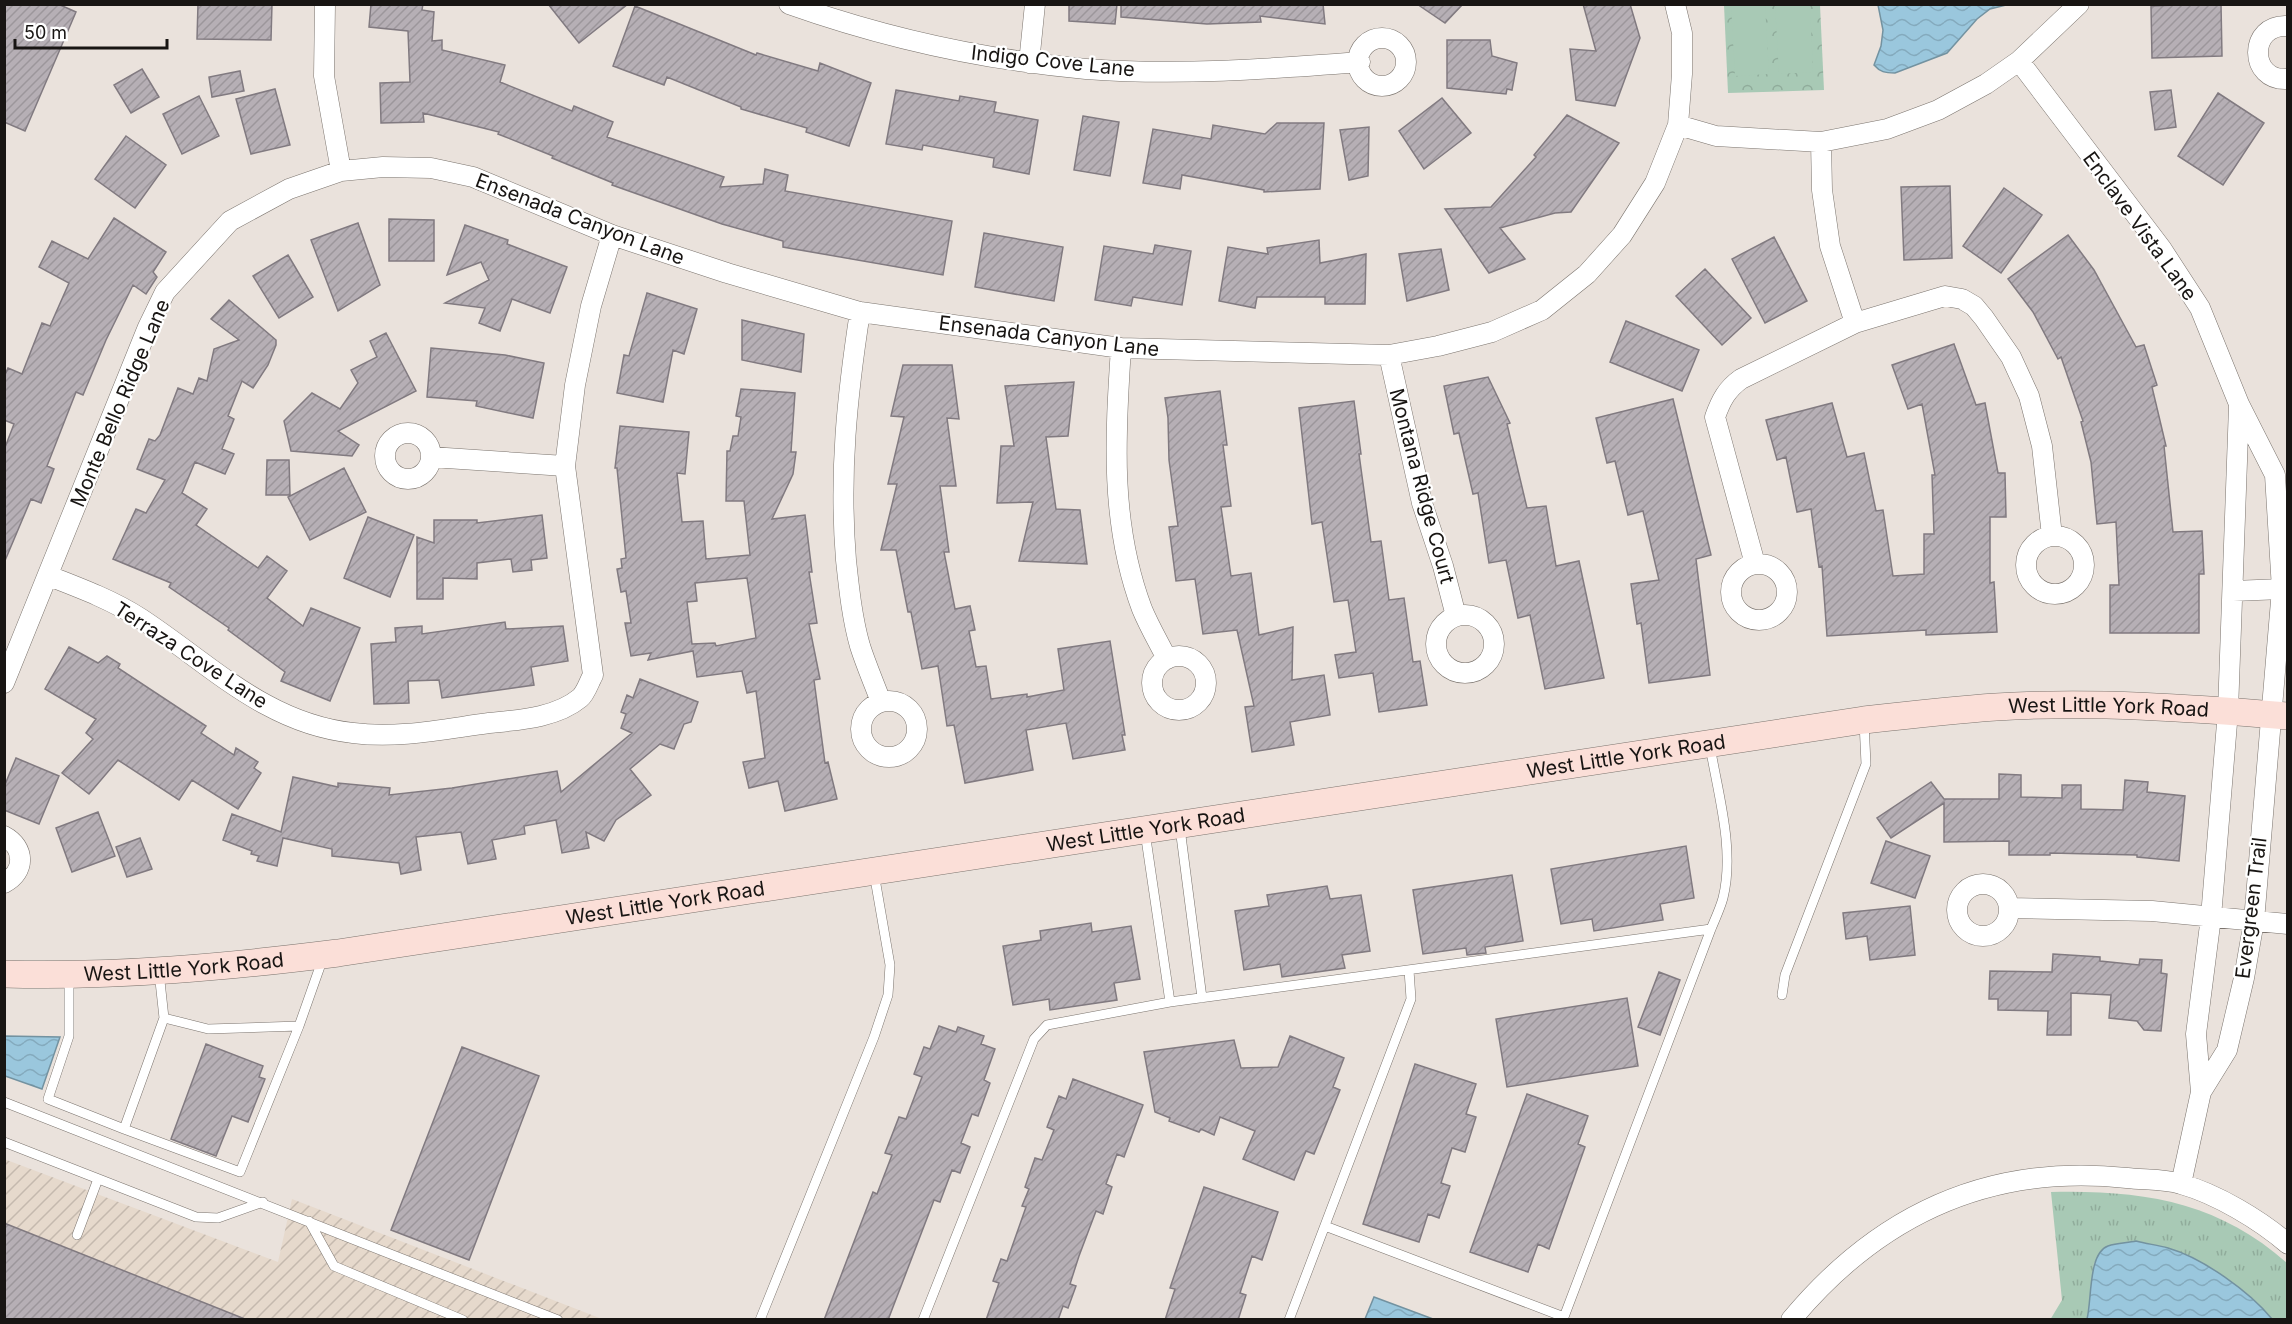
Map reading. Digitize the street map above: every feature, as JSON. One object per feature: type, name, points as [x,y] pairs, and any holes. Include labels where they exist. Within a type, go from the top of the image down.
[{"type":"main road","name":"West Little York Road","points":[[4,974],[69,975],[159,972],[324,955],[1864,720],[2009,707],[2091,705],[2279,715]]},
{"type":"street","points":[[325,4],[324,75],[340,171]]},
{"type":"street","name":"Indigo Cove Lane","points":[[789,4],[850,26],[940,48],[1029,63],[1088,69],[1257,70],[1360,62]]},
{"type":"street","points":[[1029,63],[1035,4]]},
{"type":"street","name":"Ensenada Canyon Lane","points":[[340,171],[383,167],[431,168],[473,177],[612,236],[860,312],[1121,348],[1389,355],[1438,346],[1492,332],[1542,310],[1587,274],[1622,235],[1655,183],[1678,125],[1682,33],[1675,4]]},
{"type":"street","points":[[1678,125],[1716,136],[1821,142],[1887,129],[1938,110],[1986,84],[2019,61],[2079,4]]},
{"type":"street","points":[[2288,26],[2273,28],[2266,33],[2258,48],[2260,65],[2266,72],[2274,77],[2288,79]]},
{"type":"street","name":"Enclave Vista Lane","points":[[2019,61],[2161,248],[2200,308],[2239,404],[2276,475],[2282,589],[2279,715]]},
{"type":"street","points":[[1821,142],[1822,190],[1830,246],[1855,323]]},
{"type":"street","name":"Monte Bello Ridge Lane","points":[[4,683],[148,327],[165,292],[230,221],[289,189],[340,171]]},
{"type":"street","points":[[431,457],[565,466],[575,385],[591,306],[612,236]]},
{"type":"street","points":[[1755,564],[1715,417],[1729,388],[1741,379],[1855,323],[1946,296],[1962,298],[1974,306],[1984,318],[2011,357],[2029,396],[2043,446],[2052,536]]},
{"type":"street","points":[[860,312],[849,385],[844,440],[844,536],[849,594],[860,646],[881,702]]},
{"type":"street","points":[[1121,348],[1115,435],[1118,506],[1128,562],[1142,610],[1167,659]]},
{"type":"street","name":"Montana Ridge Court","points":[[1389,355],[1422,503],[1443,566],[1456,616]]},
{"type":"street","name":"Enclave Vista Lane","points":[[2228,711],[2239,404]]},
{"type":"street","name":"Terraza Cove Lane","points":[[49,576],[108,600],[140,618],[225,681],[264,706],[317,725],[352,733],[401,735],[553,713],[581,697],[593,675],[565,466]]},
{"type":"street","points":[[2233,591],[2282,589]]},
{"type":"street","name":"Evergreen Trail","points":[[2181,1184],[2201,1092],[2196,1034],[2211,917],[2228,711]]},
{"type":"street","name":"Evergreen Trail","points":[[2201,1092],[2227,1050],[2244,978],[2254,921],[2279,715]]},
{"type":"street","points":[[4,836],[18,847],[21,863],[14,877],[4,883]]},
{"type":"street","points":[[2010,908],[2152,911],[2288,924]]},
{"type":"street","points":[[1791,1320],[1842,1264],[1886,1232],[1923,1211],[1964,1194],[2012,1180],[2061,1175],[2107,1176],[2181,1184],[2232,1206],[2288,1244]]},
{"type":"lane","points":[[1782,995],[1785,975],[1796,942],[1866,764],[1864,720]]},
{"type":"lane","points":[[1325,1226],[1564,1317],[1722,899],[1726,879],[1726,850],[1709,743]]},
{"type":"lane","points":[[1180,824],[1202,998]]},
{"type":"lane","points":[[1144,829],[1170,1002]]},
{"type":"lane","points":[[760,1320],[874,1037],[888,995],[891,965],[873,871]]},
{"type":"lane","points":[[923,1320],[1034,1039],[1047,1025],[1170,1002],[1711,929]]},
{"type":"lane","points":[[69,975],[69,1036],[48,1099],[240,1172],[299,1026],[324,955]]},
{"type":"lane","points":[[1289,1320],[1412,999],[1410,970]]},
{"type":"lane","points":[[124,1129],[164,1018],[159,972]]},
{"type":"lane","points":[[164,1018],[208,1029],[299,1026]]},
{"type":"lane","points":[[4,1102],[558,1320]]},
{"type":"lane","points":[[4,1142],[196,1217],[218,1218],[263,1202]]},
{"type":"lane","points":[[78,1234],[98,1179]]},
{"type":"lane","points":[[309,1221],[334,1266],[463,1320]]},
{"type":"shaded area","points":[[4,1159],[278,1262],[292,1199],[602,1319],[5,1319]]},
{"type":"green space","points":[[1724,5],[1820,5],[1824,90],[1728,93]]},
{"type":"green space","points":[[1731,5],[1765,5],[1769,74],[1735,76]]},
{"type":"green space","points":[[1775,5],[1810,5],[1813,72],[1779,74]]},
{"type":"green space","points":[[2051,1192],[2147,1197],[2206,1213],[2233,1225],[2287,1263],[2287,1319],[2272,1319],[2245,1292],[2197,1262],[2170,1249],[2136,1241],[2094,1263],[2091,1303],[2087,1319],[2050,1320],[2062,1300]]},
{"type":"water","points":[[1878,5],[2006,5],[1990,9],[1977,19],[1947,53],[1895,73],[1888,73],[1874,65],[1881,46],[1883,30]]},
{"type":"water","points":[[4,1036],[60,1037],[42,1089],[5,1076]]},
{"type":"water","points":[[2136,1241],[2182,1253],[2210,1268],[2239,1287],[2272,1319],[2087,1319],[2094,1267],[2102,1250],[2111,1245]]},
{"type":"water","points":[[1374,1297],[1433,1319],[1365,1319]]},
{"type":"building","points":[[4,4],[58,4],[76,12],[25,131],[4,122]]},
{"type":"building","points":[[198,4],[272,4],[271,40],[197,39]]},
{"type":"building","points":[[371,4],[423,4],[422,10],[434,12],[432,41],[442,40],[442,50],[505,65],[500,82],[572,111],[574,106],[613,122],[607,137],[724,177],[720,187],[763,184],[765,169],[788,175],[785,191],[952,221],[943,275],[783,247],[783,241],[722,224],[612,185],[613,183],[552,158],[553,156],[498,134],[499,132],[423,113],[424,122],[381,123],[380,83],[410,82],[408,31],[369,27]]},
{"type":"building","points":[[548,4],[628,4],[579,43]]},
{"type":"building","points":[[1069,4],[1117,4],[1115,24],[1069,21]]},
{"type":"building","points":[[1121,4],[1323,4],[1325,24],[1260,16],[1261,22],[1207,24],[1121,17]]},
{"type":"building","points":[[1417,4],[1463,4],[1445,23]]},
{"type":"building","points":[[1583,4],[1630,4],[1640,38],[1615,106],[1576,100],[1570,49],[1596,51]]},
{"type":"building","points":[[2221,4],[2222,56],[2152,58],[2151,6]]},
{"type":"building","points":[[635,6],[756,55],[757,53],[818,71],[820,63],[871,83],[849,146],[806,132],[807,128],[741,109],[741,107],[667,77],[664,85],[613,66]]},
{"type":"building","points":[[1447,40],[1490,40],[1492,56],[1517,63],[1512,90],[1507,89],[1506,94],[1447,88]]},
{"type":"building","points":[[142,69],[159,97],[131,113],[114,85]]},
{"type":"building","points":[[240,71],[244,91],[212,97],[209,77]]},
{"type":"building","points":[[275,89],[290,145],[251,154],[236,99]]},
{"type":"building","points":[[896,90],[959,101],[960,96],[996,102],[994,112],[1038,120],[1029,174],[993,167],[994,158],[923,145],[922,150],[886,144]]},
{"type":"building","points":[[2171,90],[2176,127],[2155,130],[2150,92]]},
{"type":"building","points":[[2218,93],[2264,123],[2223,185],[2178,156]]},
{"type":"building","points":[[199,96],[219,136],[182,154],[163,114]]},
{"type":"building","points":[[1442,98],[1471,133],[1424,169],[1399,131]]},
{"type":"building","points":[[1567,115],[1619,143],[1571,212],[1555,213],[1500,228],[1525,259],[1489,273],[1445,209],[1491,207],[1536,157],[1534,155]]},
{"type":"building","points":[[1083,116],[1119,122],[1110,176],[1074,170]]},
{"type":"building","points":[[1277,123],[1324,123],[1320,189],[1264,192],[1264,190],[1182,175],[1180,189],[1143,183],[1153,129],[1211,139],[1213,125],[1265,134]]},
{"type":"building","points":[[1369,127],[1368,176],[1349,180],[1340,130]]},
{"type":"building","points":[[126,136],[166,165],[135,208],[95,179]]},
{"type":"building","points":[[1950,186],[1952,258],[1904,260],[1901,187]]},
{"type":"building","points":[[2004,188],[2042,215],[2001,273],[1963,246]]},
{"type":"building","points":[[114,218],[166,252],[153,272],[157,277],[146,294],[133,285],[106,340],[83,395],[76,392],[47,466],[54,469],[41,503],[31,499],[4,563],[4,450],[14,424],[4,420],[4,377],[8,368],[22,374],[42,323],[50,326],[69,283],[39,267],[52,241],[88,259]]},
{"type":"building","points":[[389,219],[434,220],[434,261],[389,261]]},
{"type":"building","points":[[358,223],[380,285],[338,311],[311,240]]},
{"type":"building","points":[[465,225],[508,240],[507,244],[567,267],[550,313],[512,299],[500,331],[479,323],[485,308],[445,303],[489,280],[481,262],[447,275]]},
{"type":"building","points":[[984,233],[1063,247],[1054,301],[975,287]]},
{"type":"building","points":[[2068,235],[2094,270],[2136,347],[2144,345],[2157,385],[2152,387],[2166,446],[2164,446],[2173,532],[2202,531],[2204,574],[2199,574],[2199,633],[2110,633],[2110,585],[2119,585],[2116,522],[2097,524],[2091,462],[2081,422],[2083,421],[2061,357],[2058,359],[2033,312],[2008,279]]},
{"type":"building","points":[[1774,237],[1807,301],[1765,323],[1732,259]]},
{"type":"building","points":[[1319,240],[1320,263],[1366,254],[1365,304],[1325,304],[1325,297],[1257,297],[1255,308],[1219,301],[1228,247],[1268,254],[1267,248]]},
{"type":"building","points":[[1155,245],[1191,251],[1182,305],[1133,297],[1131,306],[1095,300],[1104,246],[1153,254]]},
{"type":"building","points":[[1441,249],[1449,290],[1407,301],[1399,254]]},
{"type":"building","points":[[288,255],[313,297],[279,318],[253,276]]},
{"type":"building","points":[[1705,269],[1751,318],[1722,345],[1676,296]]},
{"type":"building","points":[[647,293],[697,309],[684,354],[673,350],[663,402],[617,393],[624,355],[629,356]]},
{"type":"building","points":[[229,300],[276,340],[276,345],[268,365],[253,388],[242,381],[228,416],[234,419],[222,449],[234,454],[225,474],[195,462],[182,493],[207,509],[196,525],[258,568],[267,556],[287,571],[267,598],[303,626],[311,608],[360,628],[330,701],[281,681],[285,672],[228,630],[229,628],[169,587],[171,583],[113,559],[136,509],[146,513],[165,480],[137,469],[149,439],[155,441],[160,435],[178,388],[193,394],[199,378],[207,381],[214,349],[239,340],[211,319]]},
{"type":"building","points":[[742,320],[804,334],[801,372],[742,360]]},
{"type":"building","points":[[1626,321],[1699,350],[1682,391],[1610,362]]},
{"type":"building","points":[[386,333],[416,391],[338,431],[359,445],[352,456],[291,451],[284,421],[312,393],[340,409],[358,383],[351,370],[377,357],[370,341]]},
{"type":"building","points":[[1954,344],[1976,405],[1985,403],[1998,473],[2005,473],[2006,517],[1990,517],[1990,583],[1994,582],[1997,632],[1926,635],[1926,630],[1827,636],[1822,566],[1819,567],[1811,509],[1797,512],[1786,457],[1777,460],[1766,420],[1832,403],[1847,457],[1864,453],[1876,511],[1883,510],[1893,576],[1924,574],[1924,534],[1934,534],[1932,475],[1935,475],[1922,404],[1908,409],[1892,365]]},
{"type":"building","points":[[431,348],[505,355],[544,363],[533,418],[476,406],[477,401],[427,397]]},
{"type":"building","points":[[903,365],[952,365],[959,419],[947,418],[956,486],[940,486],[949,552],[944,552],[955,609],[970,606],[975,630],[969,631],[976,667],[986,666],[991,699],[1027,694],[1027,697],[1064,690],[1058,649],[1110,641],[1125,735],[1122,735],[1125,750],[1073,759],[1066,723],[1026,730],[1033,770],[965,783],[954,725],[947,726],[938,666],[922,669],[896,550],[881,550],[897,484],[888,484],[904,417],[891,416]]},
{"type":"building","points":[[1488,377],[1510,423],[1507,424],[1527,508],[1546,506],[1556,566],[1579,561],[1604,678],[1545,689],[1530,615],[1518,618],[1506,560],[1489,563],[1478,493],[1473,494],[1459,433],[1454,434],[1444,386]]},
{"type":"building","points":[[1074,382],[1068,436],[1046,437],[1056,509],[1080,510],[1087,564],[1019,561],[1033,502],[997,503],[1001,446],[1014,446],[1005,386]]},
{"type":"building","points":[[741,389],[795,393],[791,452],[796,452],[793,474],[772,519],[805,515],[812,572],[809,572],[817,623],[809,624],[820,679],[814,680],[825,763],[828,762],[837,799],[785,811],[778,781],[749,788],[743,762],[765,758],[756,691],[747,693],[742,671],[697,677],[693,651],[648,660],[651,653],[631,656],[625,623],[631,623],[626,591],[621,592],[617,569],[622,568],[621,559],[626,558],[617,468],[615,468],[620,426],[689,432],[685,474],[677,473],[682,522],[703,521],[706,559],[750,555],[744,501],[726,501],[727,451],[730,451],[733,436],[738,436],[741,417],[736,416]],"holes":[[[747,578],[756,638],[716,646],[715,643],[692,644],[687,602],[697,601],[695,583]]]},
{"type":"building","points":[[1220,391],[1227,445],[1223,445],[1231,506],[1221,507],[1231,576],[1251,573],[1259,635],[1293,627],[1292,680],[1324,675],[1330,715],[1290,722],[1294,745],[1252,752],[1245,707],[1254,706],[1237,630],[1203,634],[1195,579],[1176,581],[1169,527],[1178,526],[1169,460],[1165,398]]},
{"type":"building","points":[[1673,399],[1711,555],[1696,559],[1710,675],[1649,683],[1641,623],[1637,624],[1631,584],[1659,580],[1643,511],[1628,515],[1615,461],[1607,463],[1596,418]]},
{"type":"building","points":[[1354,401],[1371,542],[1381,541],[1389,600],[1404,598],[1413,662],[1420,661],[1427,705],[1379,712],[1373,673],[1339,678],[1335,655],[1356,652],[1348,600],[1334,602],[1322,522],[1312,524],[1299,408]]},
{"type":"building","points":[[267,460],[289,460],[290,495],[266,495]]},
{"type":"building","points":[[344,468],[366,512],[310,540],[288,497]]},
{"type":"building","points":[[542,515],[547,558],[531,560],[532,570],[513,572],[511,559],[477,563],[477,579],[443,578],[443,599],[417,599],[417,537],[434,543],[434,520],[477,520],[477,523]]},
{"type":"building","points":[[368,517],[414,535],[390,597],[344,578]]},
{"type":"building","points":[[505,622],[506,629],[563,626],[568,661],[531,667],[534,685],[442,698],[439,680],[408,681],[409,703],[374,704],[371,644],[396,642],[395,628],[422,626],[422,634]]},
{"type":"building","points":[[69,647],[98,663],[107,656],[120,664],[118,668],[206,726],[201,733],[234,755],[236,748],[258,762],[254,768],[261,773],[238,809],[192,780],[179,800],[118,760],[89,794],[62,773],[93,739],[86,733],[96,719],[45,689]]},
{"type":"building","points":[[640,679],[698,702],[691,722],[684,724],[674,749],[660,744],[630,769],[651,795],[616,820],[604,841],[586,832],[589,848],[562,853],[556,820],[524,826],[525,834],[492,840],[496,859],[468,864],[461,832],[416,837],[421,870],[401,874],[399,863],[332,856],[332,849],[283,838],[277,866],[257,861],[259,856],[251,854],[252,851],[223,840],[232,814],[281,832],[293,777],[338,787],[338,783],[390,788],[389,795],[452,788],[557,771],[561,792],[632,733],[621,728],[626,714],[621,712],[627,695],[633,698]]},
{"type":"building","points":[[16,758],[59,776],[39,824],[4,810],[4,787]]},
{"type":"building","points":[[1999,774],[2021,775],[2021,797],[2062,798],[2062,785],[2081,785],[2081,809],[2123,810],[2125,780],[2148,782],[2147,792],[2185,796],[2179,861],[2137,857],[2137,855],[2050,853],[2050,855],[2009,855],[2009,841],[1944,842],[1944,803],[1891,838],[1877,818],[1931,782],[1944,799],[1999,799]]},
{"type":"building","points":[[98,812],[115,856],[72,872],[56,828]]},
{"type":"building","points":[[140,838],[152,869],[127,877],[116,847]]},
{"type":"building","points":[[1886,841],[1930,856],[1915,898],[1871,883]]},
{"type":"building","points":[[1686,846],[1694,898],[1660,904],[1663,920],[1594,931],[1592,919],[1561,924],[1551,869]]},
{"type":"building","points":[[1512,875],[1523,941],[1485,947],[1486,953],[1467,955],[1466,948],[1423,954],[1413,890]]},
{"type":"building","points":[[1327,886],[1330,899],[1361,895],[1370,951],[1342,955],[1345,968],[1282,977],[1280,964],[1244,970],[1235,911],[1269,906],[1267,895]]},
{"type":"building","points":[[1910,906],[1915,955],[1870,960],[1867,936],[1846,939],[1843,913]]},
{"type":"building","points":[[1091,923],[1092,932],[1131,926],[1140,979],[1114,983],[1117,1000],[1050,1010],[1049,999],[1013,1005],[1003,946],[1041,940],[1040,931]]},
{"type":"building","points":[[2053,954],[2100,957],[2100,961],[2139,965],[2140,959],[2162,960],[2161,973],[2167,974],[2161,1031],[2144,1030],[2137,1021],[2109,1018],[2111,995],[2071,993],[2071,1035],[2047,1035],[2048,1011],[1998,1010],[1998,999],[1989,999],[1990,971],[2052,972]]},
{"type":"building","points":[[1659,972],[1680,980],[1660,1035],[1638,1027]]},
{"type":"building","points":[[1627,998],[1638,1066],[1507,1087],[1496,1019]]},
{"type":"building","points":[[939,1026],[956,1032],[958,1027],[984,1036],[981,1044],[995,1049],[984,1080],[990,1083],[978,1116],[972,1114],[961,1143],[970,1147],[960,1173],[952,1170],[940,1202],[934,1200],[888,1320],[824,1320],[873,1192],[877,1194],[892,1155],[885,1153],[899,1117],[906,1119],[922,1077],[914,1074],[924,1047],[930,1049]]},
{"type":"building","points":[[1290,1036],[1344,1058],[1333,1087],[1340,1090],[1314,1154],[1306,1151],[1294,1180],[1243,1159],[1255,1131],[1220,1117],[1214,1135],[1201,1129],[1199,1132],[1169,1121],[1170,1118],[1155,1112],[1144,1052],[1234,1040],[1241,1068],[1278,1067]]},
{"type":"building","points":[[206,1044],[263,1066],[259,1077],[265,1079],[248,1122],[232,1116],[216,1156],[171,1139]]},
{"type":"building","points":[[462,1047],[539,1076],[469,1260],[391,1230]]},
{"type":"building","points":[[1415,1064],[1476,1084],[1466,1114],[1476,1117],[1465,1152],[1452,1148],[1441,1183],[1450,1186],[1439,1218],[1428,1214],[1419,1242],[1363,1224]]},
{"type":"building","points":[[1073,1079],[1143,1105],[1124,1157],[1117,1154],[1106,1184],[1112,1187],[1103,1214],[1096,1211],[1079,1256],[1070,1284],[1076,1286],[1068,1308],[1063,1306],[1058,1320],[986,1320],[999,1283],[993,1281],[1001,1259],[1007,1261],[1026,1207],[1022,1206],[1029,1189],[1025,1187],[1035,1158],[1042,1160],[1054,1130],[1047,1127],[1059,1096],[1066,1099]]},
{"type":"building","points":[[1527,1094],[1588,1116],[1578,1144],[1585,1147],[1549,1249],[1538,1244],[1528,1272],[1470,1252]]},
{"type":"building","points":[[1204,1187],[1278,1212],[1262,1260],[1252,1256],[1240,1293],[1246,1295],[1238,1320],[1165,1320],[1175,1289],[1170,1288]]},
{"type":"building","points":[[4,1223],[245,1319],[245,1320],[4,1320]]}]
